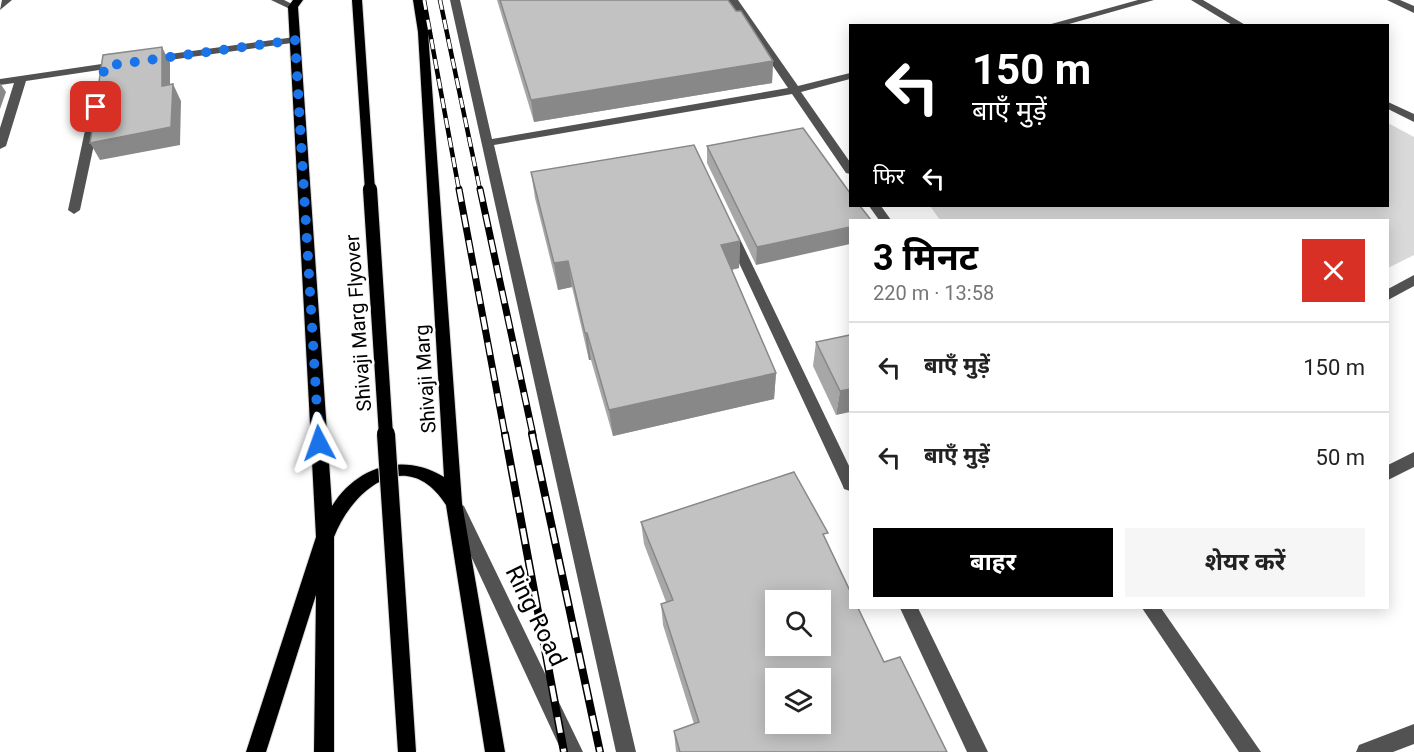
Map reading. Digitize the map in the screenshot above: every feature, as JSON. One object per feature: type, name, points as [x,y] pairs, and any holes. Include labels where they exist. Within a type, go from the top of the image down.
[{"type":"main road","name":"Shivaji Marg Flyover","points":[[357,0],[407,752]]},
{"type":"main road","name":"Shivaji Marg","points":[[418,0],[423,32],[454,503],[495,752]]},
{"type":"main road","points":[[296,3],[295,40],[325,538],[324,752]]},
{"type":"main road","points":[[256,752],[325,538],[352,491],[368,477],[386,470],[404,469],[424,474],[439,483],[454,503]]},
{"type":"street","points":[[0,7],[7,0]]},
{"type":"street","points":[[276,0],[296,3]]},
{"type":"street","points":[[455,0],[626,752]]},
{"type":"street","points":[[733,0],[849,169]]},
{"type":"street","points":[[1057,24],[1149,0]]},
{"type":"street","points":[[1196,0],[1238,24]]},
{"type":"street","points":[[1392,0],[1414,10]]},
{"type":"street","points":[[141,61],[295,40]]},
{"type":"street","points":[[0,82],[104,72],[129,63]]},
{"type":"street","points":[[488,143],[795,90],[849,76]]},
{"type":"street","points":[[0,146],[21,79]]},
{"type":"street","points":[[74,210],[98,99]]},
{"type":"street","points":[[1389,106],[1414,119]]},
{"type":"street","points":[[724,218],[849,482]]},
{"type":"street","points":[[1389,294],[1414,280]]},
{"type":"street","points":[[1389,473],[1414,459]]},
{"type":"street","name":"Ring Road","points":[[454,503],[573,752]]},
{"type":"street","points":[[909,609],[978,752]]},
{"type":"street","points":[[1152,609],[1251,752]]},
{"type":"street","points":[[1366,752],[1414,734]]},
{"type":"shaded area","points":[[1389,124],[1414,137],[1414,255],[1389,268],[1389,219],[939,219],[931,207],[1389,207]]},
{"type":"building","points":[[500,0],[728,0],[736,11],[741,11],[773,61],[531,100]]},
{"type":"building","points":[[162,47],[162,86],[173,84],[171,127],[90,143],[103,55]]},
{"type":"building","points":[[803,128],[849,192],[849,207],[861,207],[870,219],[849,219],[849,227],[757,247],[707,146]]},
{"type":"building","points":[[694,145],[740,241],[721,245],[776,373],[609,410],[587,333],[585,333],[568,261],[554,263],[531,172]]},
{"type":"building","points":[[849,335],[849,389],[840,391],[816,342]]},
{"type":"building","points":[[794,472],[828,533],[823,534],[849,589],[849,609],[858,609],[884,662],[900,657],[947,752],[680,752],[674,731],[699,722],[661,604],[673,600],[641,522]]},
{"type":"railway","points":[[424,0],[459,190]]},
{"type":"railway","points":[[440,0],[480,190]]},
{"type":"railway","points":[[459,189],[505,435]]},
{"type":"railway","points":[[480,189],[533,435]]},
{"type":"railway","points":[[505,434],[564,752]]},
{"type":"railway","points":[[532,434],[600,752]]},
{"type":"route","points":[[96,107],[105,66],[295,40],[319,443]]}]
